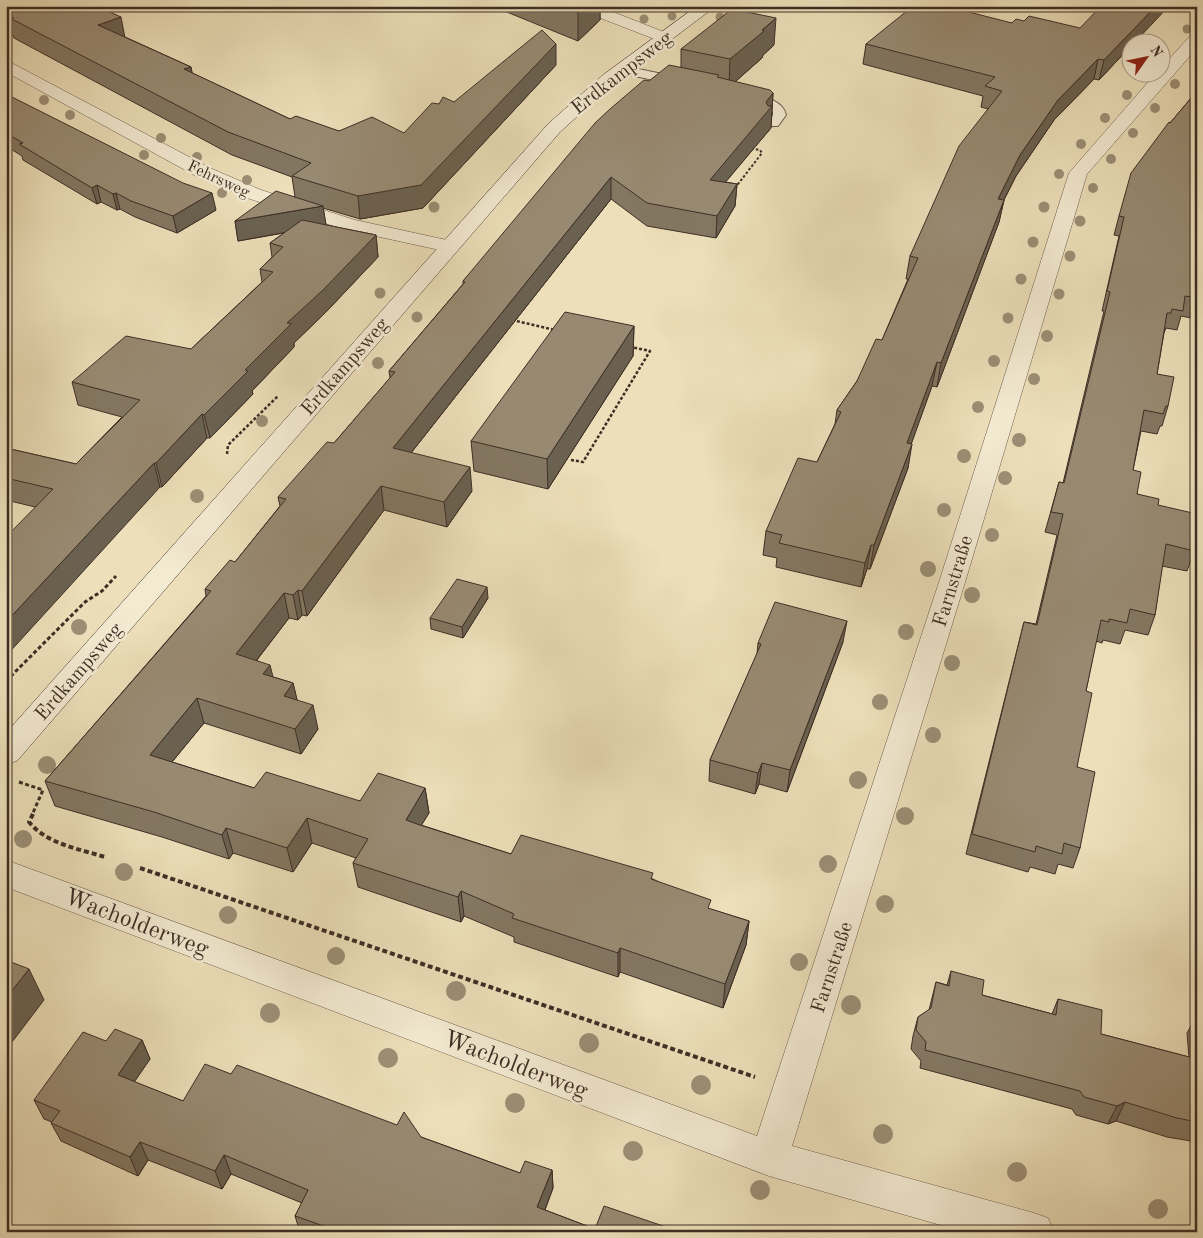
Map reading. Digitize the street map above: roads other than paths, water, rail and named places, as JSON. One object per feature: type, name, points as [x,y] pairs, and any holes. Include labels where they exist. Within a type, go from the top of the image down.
[{"type":"street","points":[[582,6],[664,37]]},
{"type":"street","name":"Erdkampsweg","points":[[6,753],[554,128],[586,96],[620,69],[708,6]]},
{"type":"street","name":"Farnstraße","points":[[769,1158],[950,588],[1078,174],[1197,38]]},
{"type":"street","name":"Fehrsweg","points":[[6,65],[203,172],[254,194],[350,225],[450,246]]},
{"type":"street","name":"Wacholderweg","points":[[6,873],[769,1158],[1034,1232]]},
{"type":"lane","points":[[620,69],[694,84]]},
{"type":"lane","points":[[738,94],[765,101],[779,110],[780,114],[773,123]]}]
